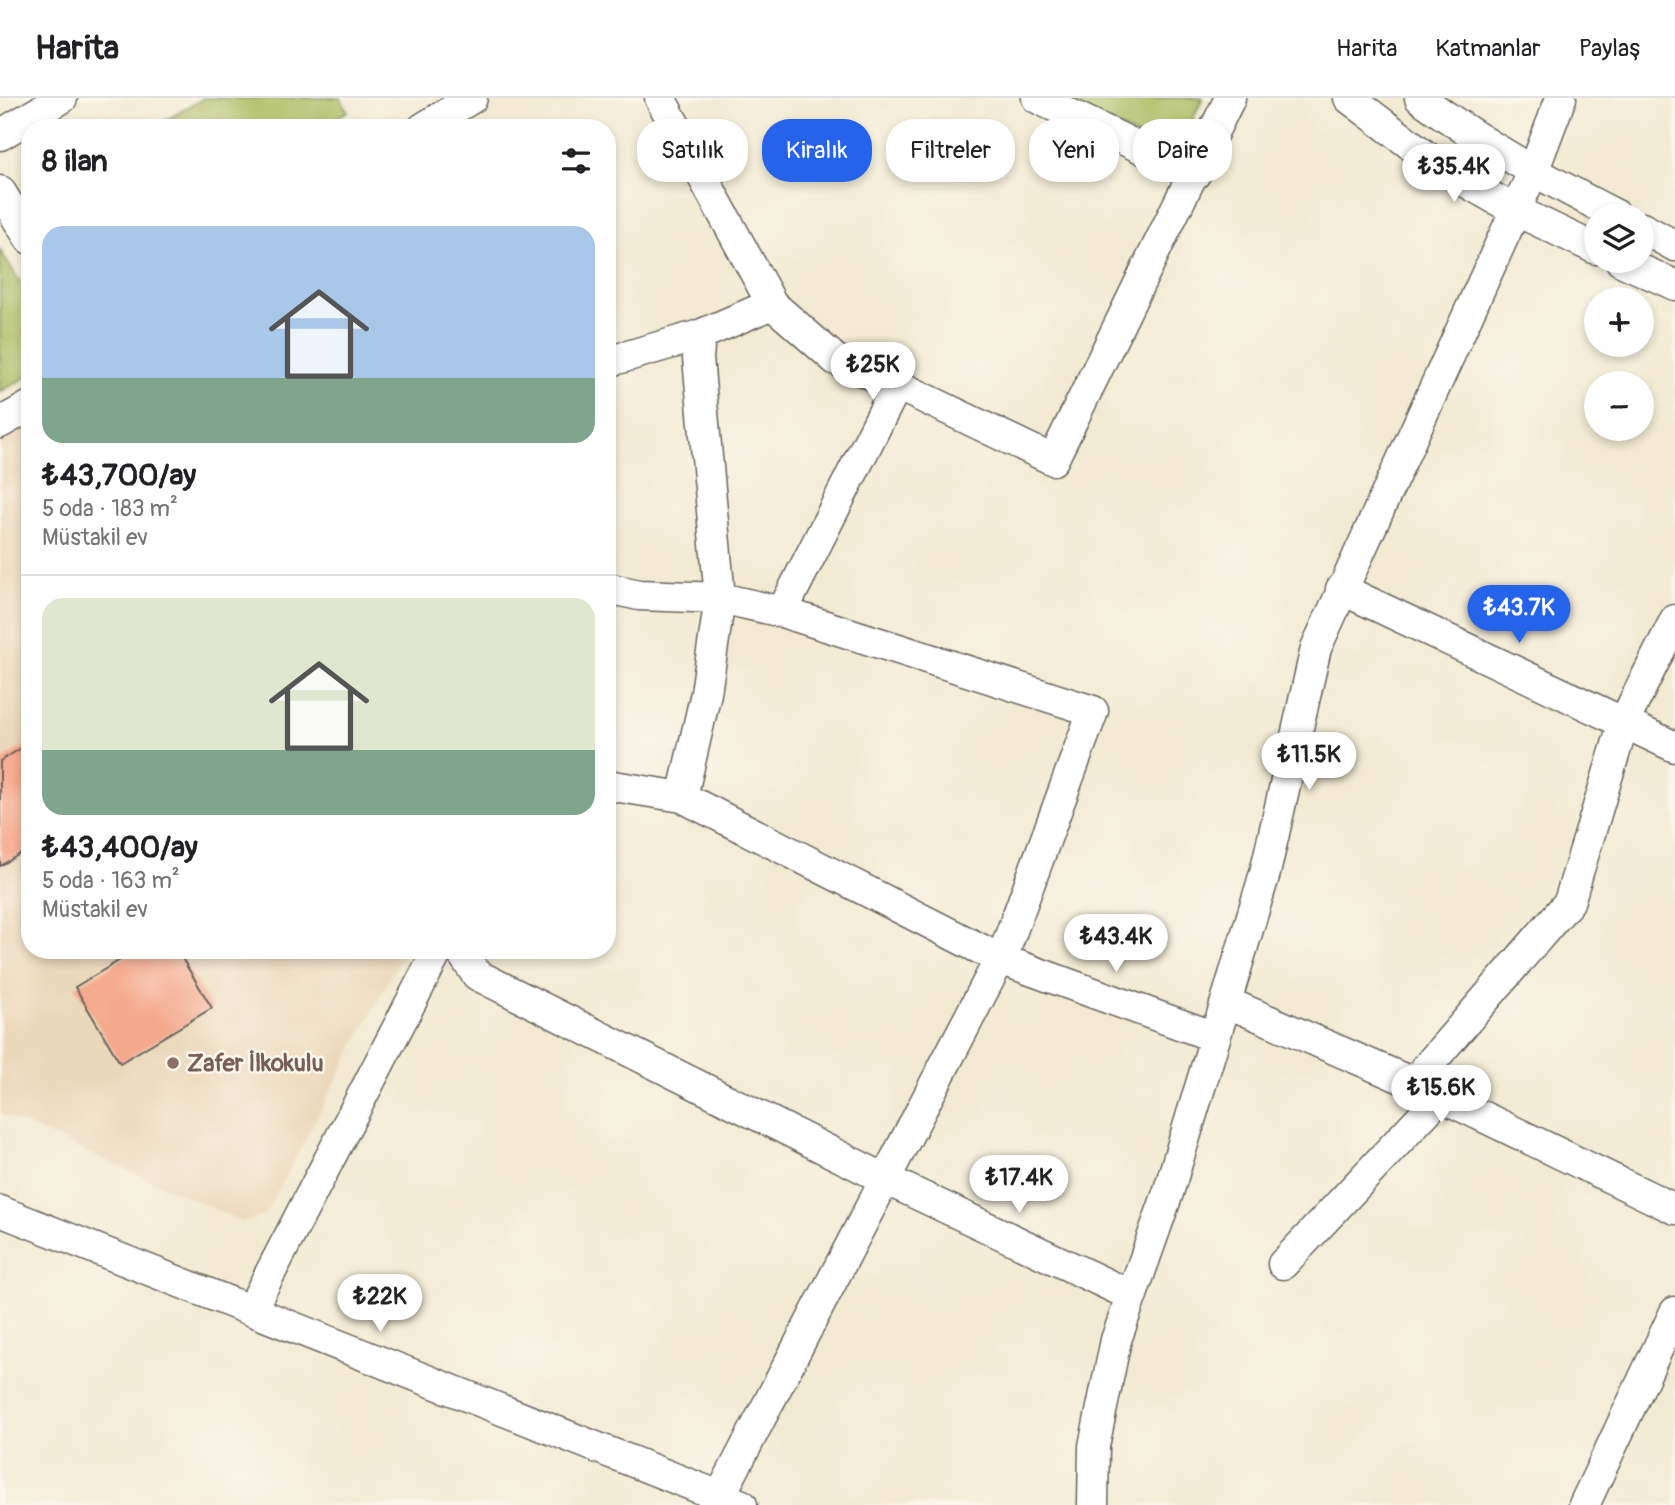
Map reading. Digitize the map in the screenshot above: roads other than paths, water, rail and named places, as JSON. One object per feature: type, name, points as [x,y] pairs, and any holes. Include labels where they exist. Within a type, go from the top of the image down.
[{"type":"street","points":[[27,119],[62,98]]},
{"type":"street","points":[[438,119],[472,98]]},
{"type":"street","points":[[660,98],[772,303],[836,360],[897,385],[1053,460],[1191,182]]},
{"type":"street","points":[[1037,98],[1133,144]]},
{"type":"street","points":[[1220,119],[1230,98]]},
{"type":"street","points":[[1349,98],[1443,169],[1515,210],[1584,243]]},
{"type":"street","points":[[1420,98],[1533,172],[1593,203]]},
{"type":"street","points":[[1093,1505],[1094,1446],[1116,1340],[1168,1193],[1265,873],[1316,648],[1533,172],[1561,98]]},
{"type":"street","points":[[0,135],[21,122]]},
{"type":"street","points":[[0,191],[21,225]]},
{"type":"street","points":[[1654,235],[1675,246]]},
{"type":"street","points":[[1648,273],[1675,285]]},
{"type":"street","points":[[616,359],[701,335],[772,303]]},
{"type":"street","points":[[682,797],[706,693],[720,598],[698,358],[701,335]]},
{"type":"street","points":[[782,612],[897,385]]},
{"type":"street","points":[[0,423],[21,411]]},
{"type":"street","points":[[1341,589],[1675,747]]},
{"type":"street","points":[[0,1211],[731,1501],[885,1180],[1006,947],[1093,711],[782,612],[720,598],[639,595],[616,590]]},
{"type":"street","points":[[1413,1083],[1569,902],[1624,722],[1675,620]]},
{"type":"street","points":[[616,786],[682,797],[1000,959],[1215,1037]]},
{"type":"street","points":[[251,1310],[433,959]]},
{"type":"street","points":[[466,959],[477,975],[885,1180],[1132,1296]]},
{"type":"street","points":[[1226,1002],[1413,1083],[1675,1209]]},
{"type":"street","points":[[1283,1264],[1441,1096]]},
{"type":"street","points":[[1584,1505],[1675,1311]]},
{"type":"place","name":"Zafer İlkokulu","points":[[173,1063]]}]
